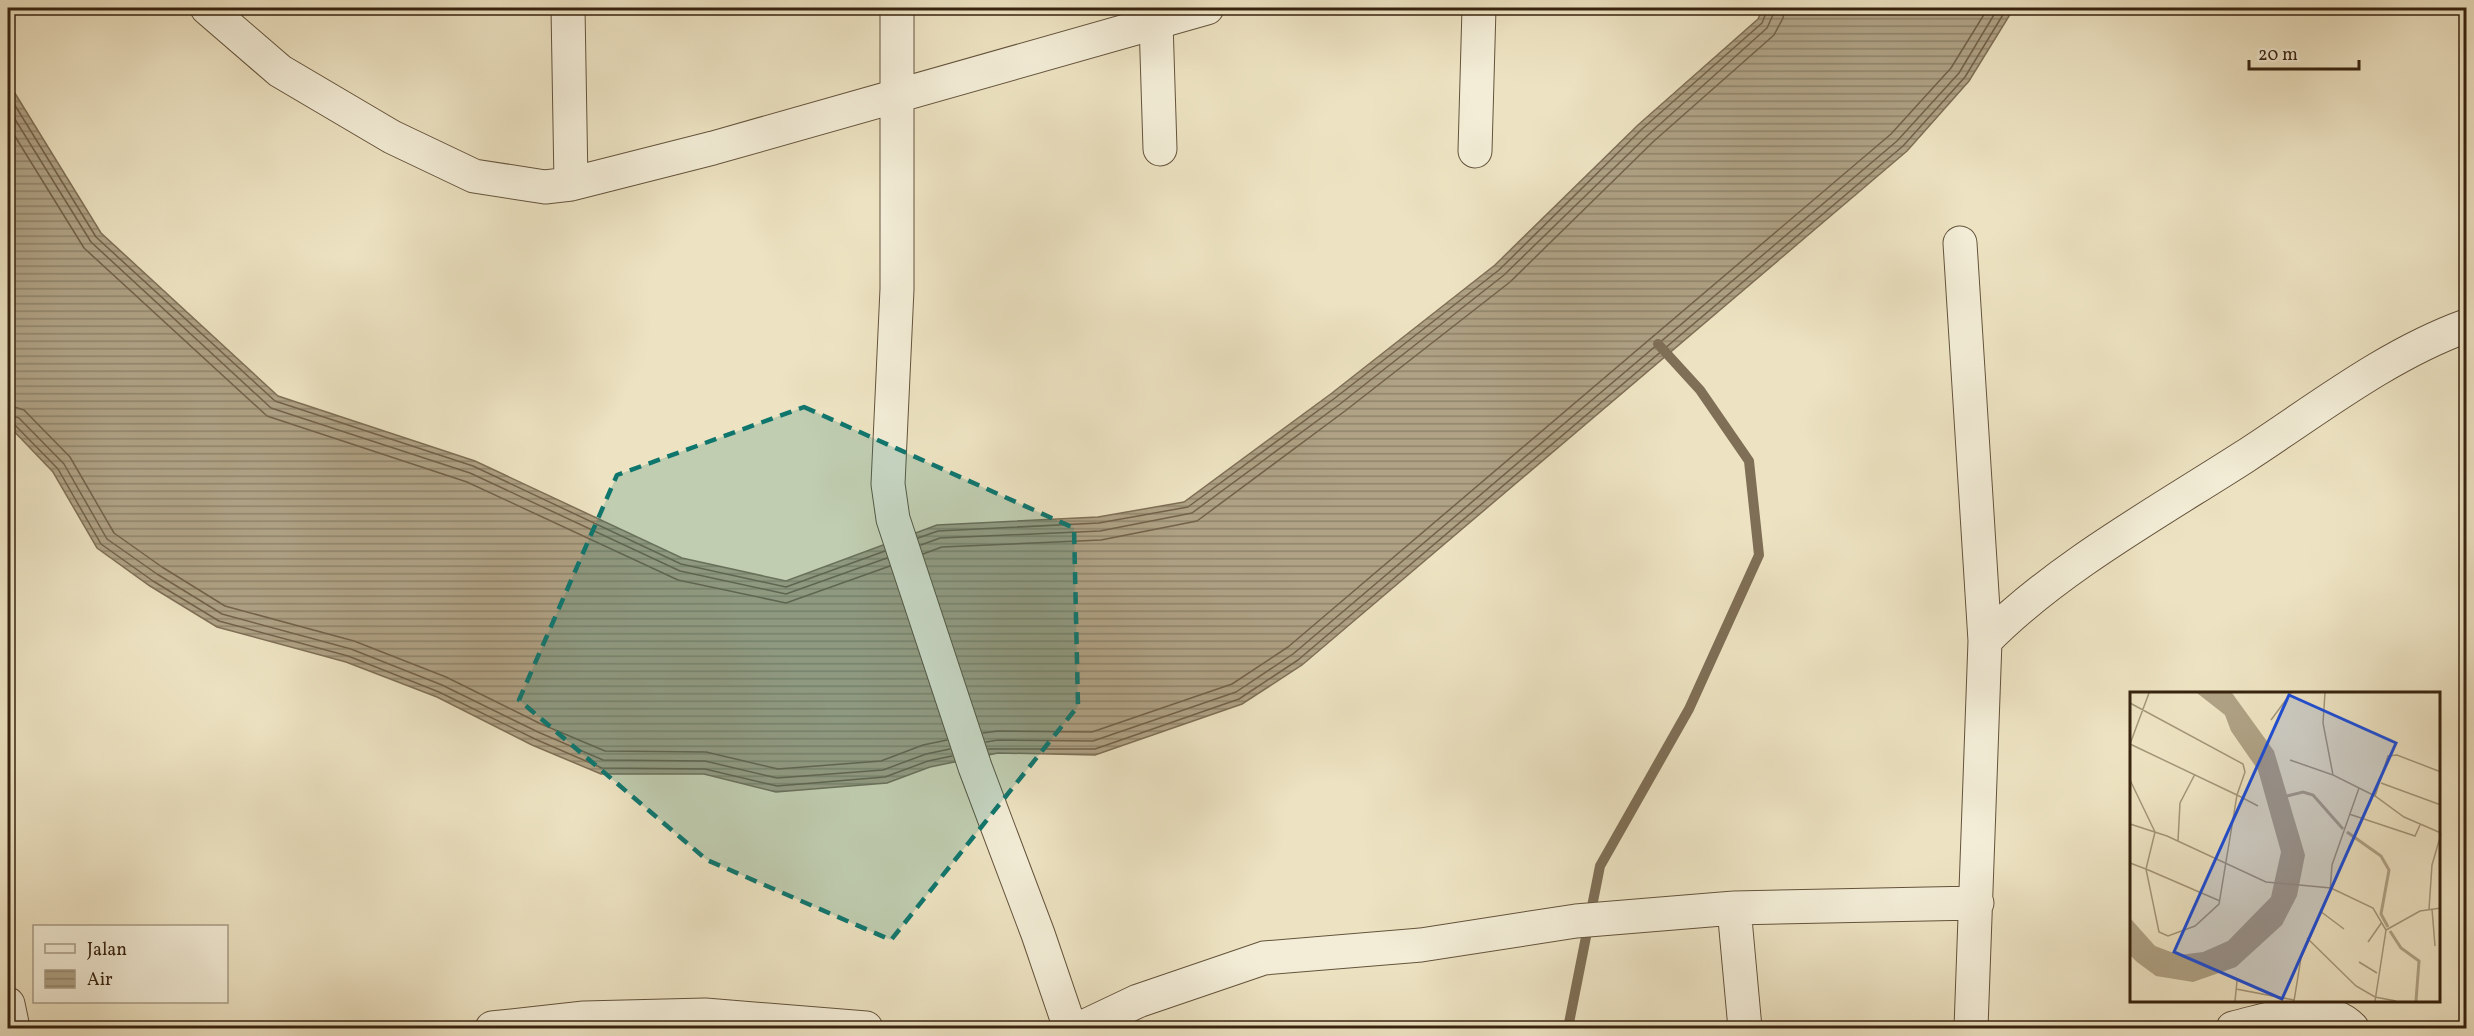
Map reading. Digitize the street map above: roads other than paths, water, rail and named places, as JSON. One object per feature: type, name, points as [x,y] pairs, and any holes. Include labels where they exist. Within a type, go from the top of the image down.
[{"type":"street","points":[[207,8],[280,71],[392,137],[474,176],[546,187],[571,184],[713,148],[1207,8]]},
{"type":"street","points":[[568,8],[571,184]]},
{"type":"street","points":[[897,8],[897,289],[888,484],[893,519],[975,767],[1038,934],[1070,1029]]},
{"type":"street","points":[[1475,151],[1479,8]]},
{"type":"street","points":[[1156,22],[1160,148]]},
{"type":"street","points":[[1960,243],[1985,641],[1971,1029]]},
{"type":"street","points":[[1985,641],[2010,616],[2116,540],[2375,372],[2442,335],[2466,326]]},
{"type":"street","points":[[1081,1029],[1138,1001],[1264,958],[1421,945],[1592,919],[1734,908],[1977,903]]},
{"type":"street","points":[[1734,908],[1745,1029]]},
{"type":"street","points":[[8,1004],[13,1029]]},
{"type":"street","points":[[2233,1029],[2308,1012],[2342,1018],[2352,1029]]},
{"type":"street","points":[[492,1029],[705,1015],[852,1028]]},
{"type":"water","points":[[1763,8],[2014,8],[1969,81],[1907,151],[1302,665],[1242,704],[1095,755],[998,753],[930,767],[887,783],[776,792],[704,774],[601,774],[532,745],[437,697],[346,662],[217,627],[150,586],[97,548],[53,472],[8,425],[8,82],[101,233],[278,396],[475,461],[682,558],[786,581],[937,525],[1098,517],[1184,502],[1332,393],[1495,265],[1638,125],[1758,19]]},
{"type":"waterway","points":[[1568,1028],[1600,866],[1689,709],[1759,555],[1749,461],[1700,390],[1658,344]]}]
